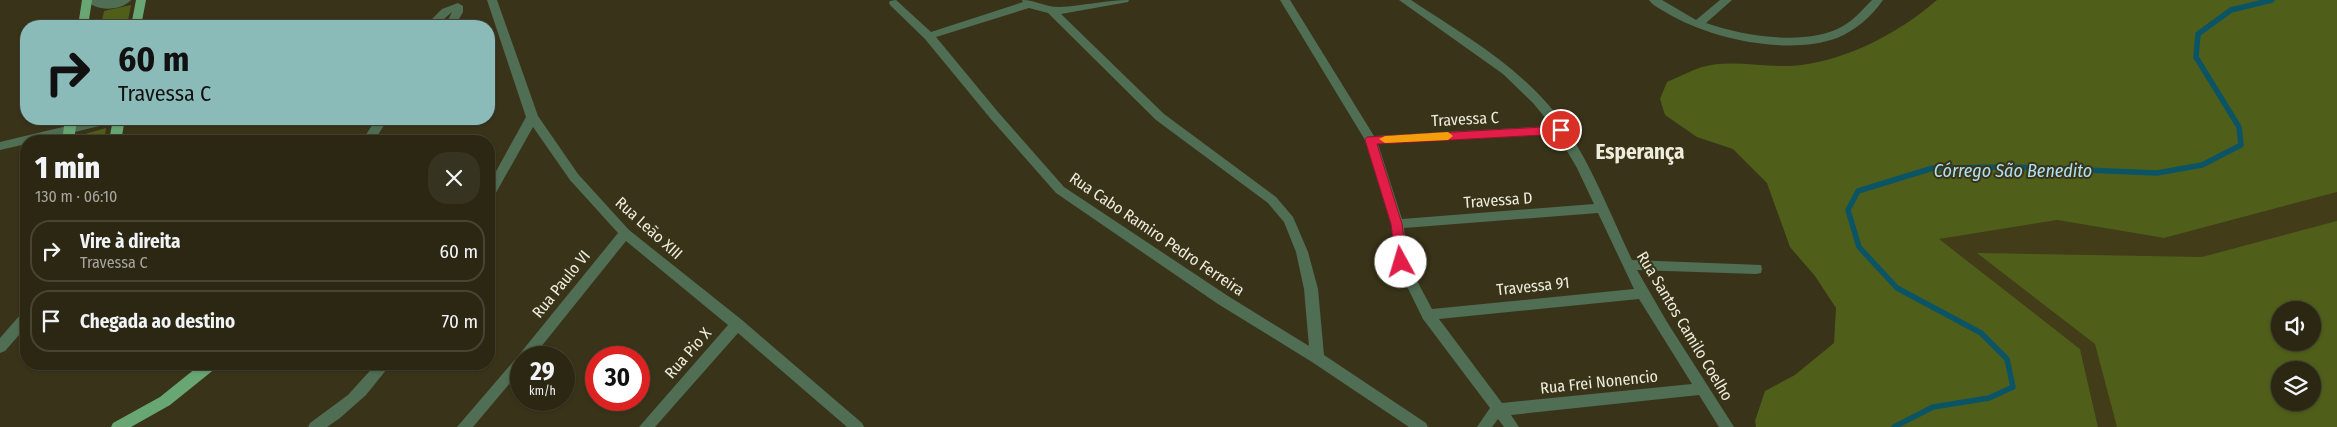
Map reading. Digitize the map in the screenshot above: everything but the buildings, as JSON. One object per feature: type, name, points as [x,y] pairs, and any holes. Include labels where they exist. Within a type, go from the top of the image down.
[{"type":"main road","points":[[84,20],[87,0]]},
{"type":"main road","points":[[137,20],[141,0]]},
{"type":"main road","points":[[118,427],[164,401],[203,370]]},
{"type":"street","points":[[91,0],[97,4],[104,5],[126,0]]},
{"type":"street","name":"Rua Leão XIII","points":[[492,0],[532,117],[574,177],[625,233],[737,324],[857,427]]},
{"type":"street","points":[[1052,12],[1124,0]]},
{"type":"street","points":[[1285,0],[1371,140],[1397,224],[1401,262],[1428,315],[1497,410],[1512,427]]},
{"type":"street","name":"Rua Santos Camilo Coelho","points":[[1404,0],[1518,81],[1536,99],[1561,130],[1602,208],[1642,293],[1727,427]]},
{"type":"street","points":[[1654,0],[1698,24],[1739,36],[1789,40],[1822,38],[1847,29],[1878,0]]},
{"type":"street","points":[[1698,24],[1727,0]]},
{"type":"street","points":[[436,20],[459,2]]},
{"type":"street","points":[[453,20],[458,12],[459,2]]},
{"type":"street","points":[[929,36],[1028,2],[1052,12],[1160,117],[1272,200],[1288,220],[1302,252],[1311,289],[1317,358]]},
{"type":"street","name":"Rua Cabo Ramiro Pedro Ferreira","points":[[894,3],[929,36],[994,115],[1060,190],[1223,300],[1317,358],[1421,427]]},
{"type":"street","points":[[495,184],[532,117]]},
{"type":"street","points":[[47,135],[89,125]]},
{"type":"street","name":"Travessa C","points":[[1371,140],[1561,130]]},
{"type":"street","points":[[0,146],[20,141]]},
{"type":"street","name":"Travessa D","points":[[1397,224],[1602,208]]},
{"type":"street","name":"Rua Paulo VI","points":[[534,346],[625,233]]},
{"type":"street","points":[[1628,265],[1756,269]]},
{"type":"street","name":"Travessa 91","points":[[1428,315],[1642,293]]},
{"type":"street","name":"Rua Pio X","points":[[646,427],[737,324]]},
{"type":"street","points":[[0,347],[20,325]]},
{"type":"street","points":[[315,427],[338,413],[360,393],[379,370]]},
{"type":"street","points":[[464,427],[510,373]]},
{"type":"street","name":"Rua Frei Nonencio","points":[[1497,410],[1703,389]]},
{"type":"street","points":[[1484,427],[1497,410]]},
{"type":"shaded area","points":[[2337,192],[2337,427],[2098,427],[2080,349],[1938,239],[2057,220],[2164,238]]},
{"type":"green space","points":[[1937,0],[2337,0],[2337,192],[2164,238],[2057,220],[1939,239],[2080,349],[2098,427],[1756,427],[1755,421],[1765,391],[1795,375],[1834,343],[1836,308],[1815,276],[1790,247],[1767,183],[1733,149],[1697,137],[1665,115],[1660,99],[1667,82],[1702,67],[1712,65],[1734,63],[1790,66],[1810,64],[1849,53],[1887,35]]},
{"type":"green space","points":[[131,5],[128,20],[102,20],[104,11]]},
{"type":"green space","points":[[106,128],[105,135],[82,135]]},
{"type":"green space","points":[[2337,221],[2337,427],[2117,427],[2095,344],[1977,253],[2202,257]]},
{"type":"waterway","name":"Córrego São Benedito","points":[[1894,427],[1933,407],[1989,398],[2013,387],[2007,359],[1981,333],[1897,288],[1859,247],[1848,210],[1858,191],[1933,168],[2012,167],[2157,173],[2202,165],[2241,145],[2239,127],[2196,57],[2198,34],[2231,10],[2272,0]]},
{"type":"slow traffic","points":[[1385,139],[1448,136]]},
{"type":"district","name":"Esperança","points":[[1640,152]]},
{"type":"route","points":[[1401,262],[1397,224],[1371,140],[1561,130]]}]
